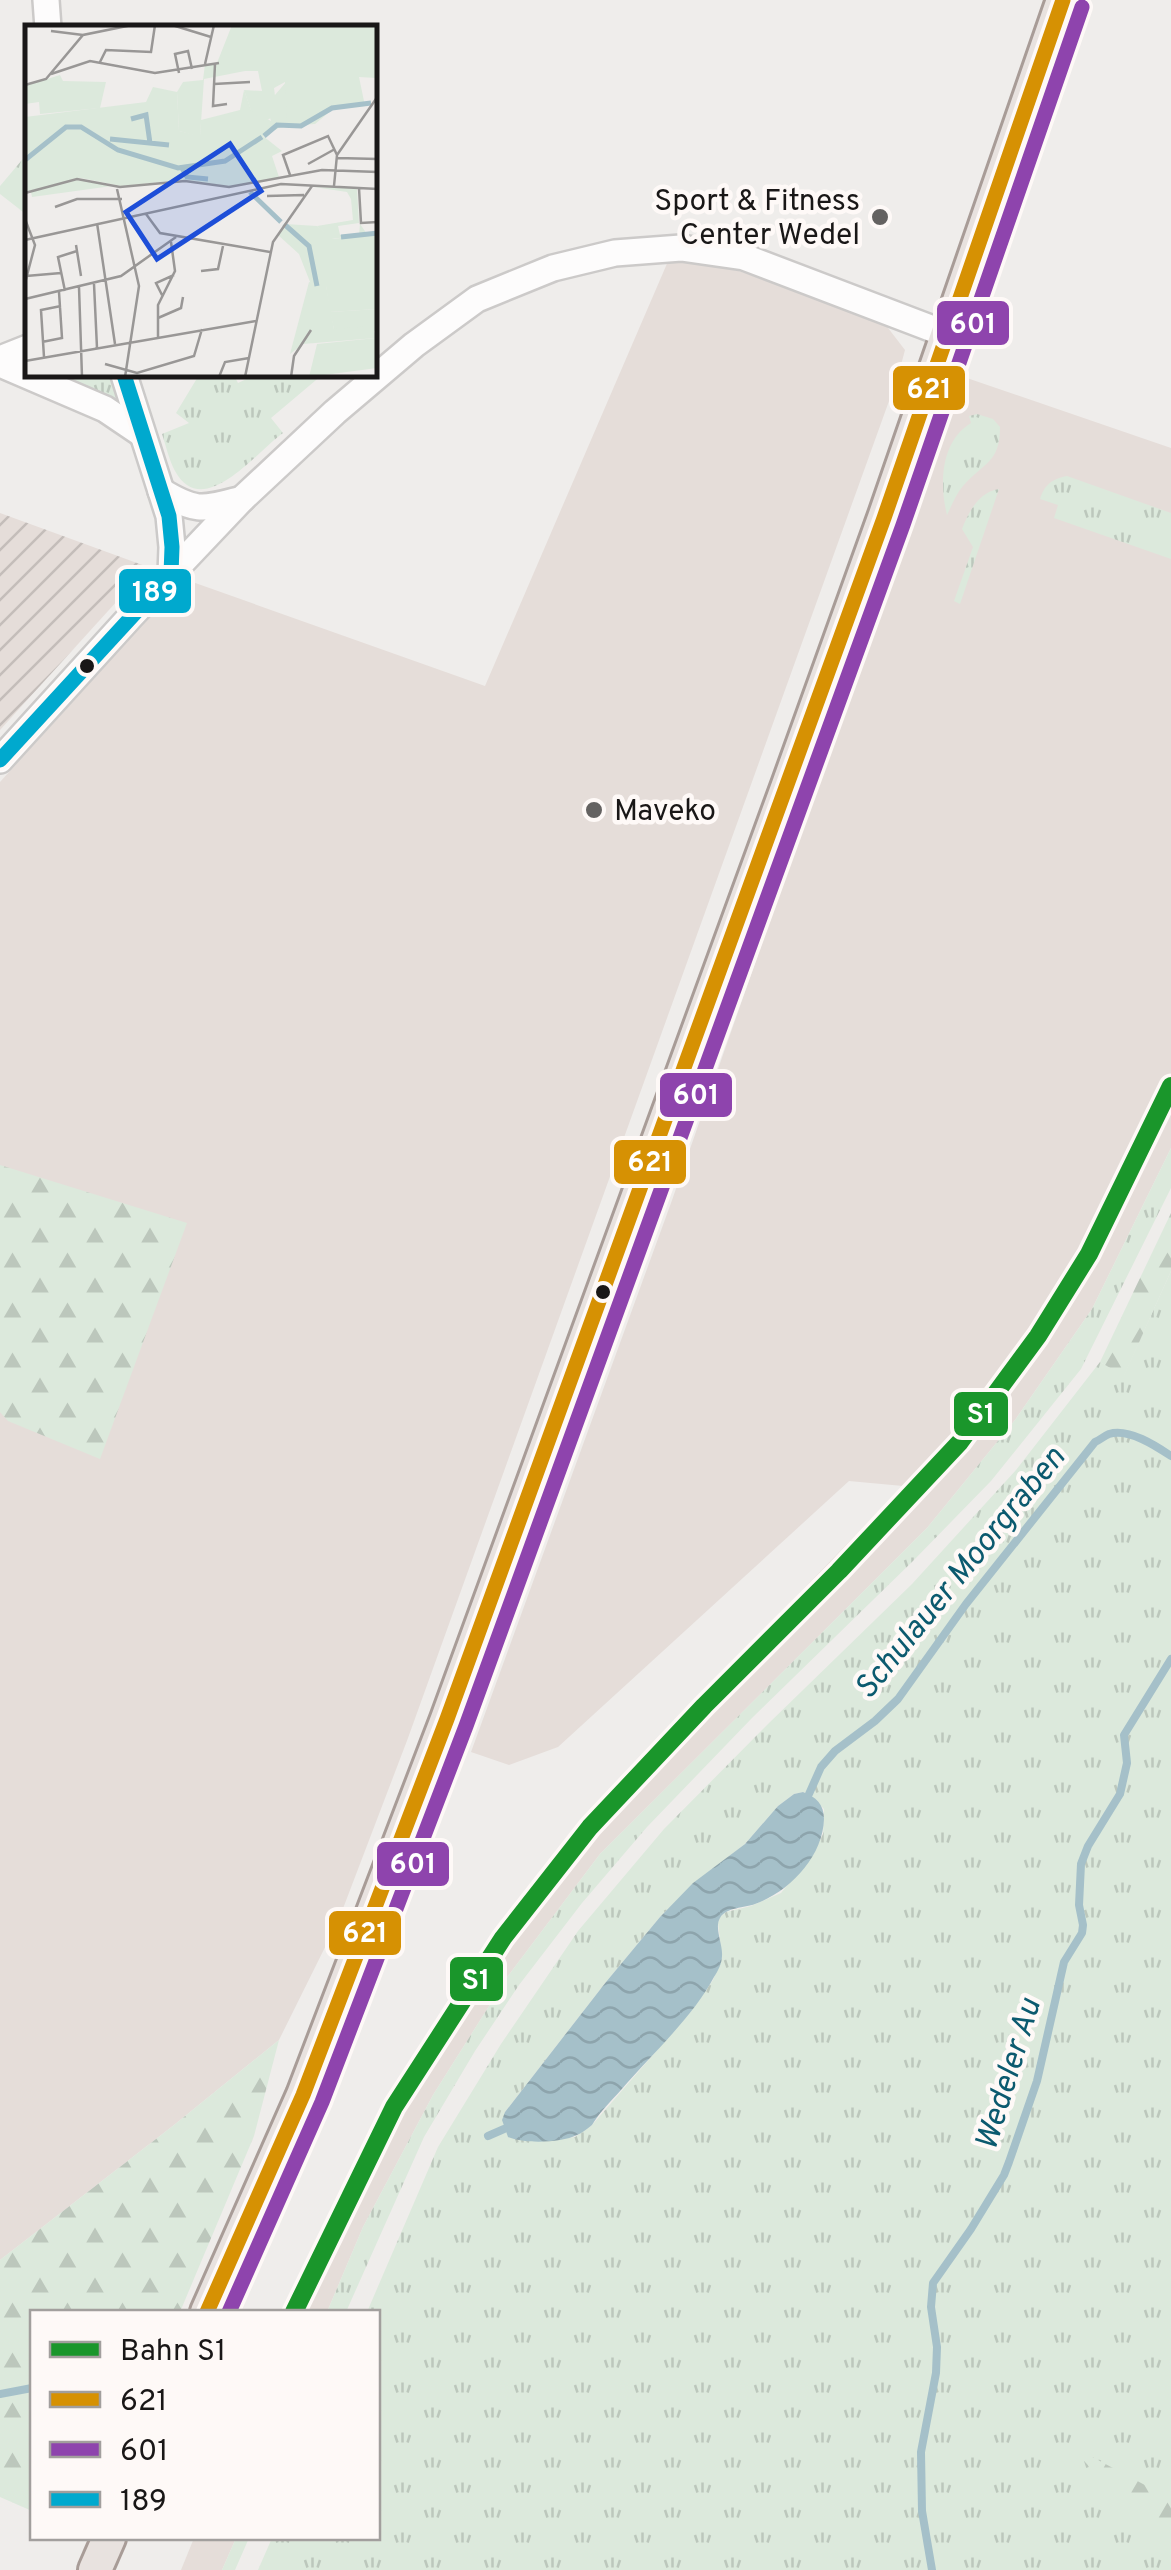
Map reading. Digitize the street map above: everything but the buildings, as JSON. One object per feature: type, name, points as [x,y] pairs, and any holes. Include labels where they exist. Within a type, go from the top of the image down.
[{"type":"main road","points":[[208,2310],[302,2095],[447,1719],[702,1028],[1064,0]]},
{"type":"main road","points":[[95,2570],[108,2540]]},
{"type":"street","points":[[46,0],[48,25]]},
{"type":"street","points":[[378,375],[477,299],[553,268],[616,253],[681,248],[744,257],[946,334]]},
{"type":"street","points":[[0,362],[25,350]]},
{"type":"street","points":[[0,362],[25,373]]},
{"type":"street","points":[[36,378],[105,409],[142,434]]},
{"type":"street","points":[[125,378],[169,516],[171,574]]},
{"type":"street","points":[[0,760],[242,499],[374,378]]},
{"type":"street","points":[[161,491],[183,504],[203,509],[242,499]]},
{"type":"shaded area","points":[[669,259],[739,271],[885,324],[905,350],[898,376],[408,1738],[339,1919],[279,2040],[0,2260],[0,782],[184,579],[485,686]]},
{"type":"shaded area","points":[[961,376],[1171,448],[1171,1148],[1092,1309],[1015,1420],[927,1528],[600,1854],[508,1976],[433,2095],[363,2227],[328,2310],[287,2310],[368,2140],[471,1966],[570,1836],[903,1486],[849,1481],[558,1747],[509,1765],[471,1752],[671,1203]]},
{"type":"shaded area","points":[[0,513],[148,567],[0,730]]},
{"type":"shaded area","points":[[193,2540],[235,2540],[222,2570],[181,2570]]},
{"type":"green space","points":[[25,156],[25,213],[0,194],[0,186]]},
{"type":"green space","points":[[66,378],[114,378],[121,402]]},
{"type":"green space","points":[[197,378],[236,378],[238,383],[249,378],[318,378],[271,418],[283,433],[244,467],[214,486],[200,489],[187,485],[175,471],[162,434],[189,423],[176,413]]},
{"type":"green space","points":[[969,416],[993,419],[1000,427],[997,448],[961,489],[947,515],[943,477],[948,452],[953,440],[971,423]]},
{"type":"green space","points":[[1067,476],[1171,513],[1171,559],[1054,518],[1058,505],[1040,499],[1050,483]]},
{"type":"green space","points":[[999,489],[960,604],[954,601],[973,547],[962,529],[980,498]]},
{"type":"green space","points":[[1171,1148],[1171,1188],[1081,1369],[991,1481],[752,1718],[647,1827],[582,1903],[519,1985],[424,2137],[347,2310],[328,2310],[363,2227],[433,2095],[508,1976],[600,1854],[927,1528],[1015,1420],[1092,1309]]},
{"type":"green space","points":[[0,1165],[187,1223],[100,1459],[8,1421],[0,1412]]},
{"type":"green space","points":[[1171,1213],[1171,1271],[1124,1376],[1100,1362]]},
{"type":"green space","points":[[1171,1271],[1171,2570],[258,2570],[271,2540],[380,2540],[380,2310],[368,2310],[438,2147],[501,2044],[578,1931],[664,1829],[912,1584],[1016,1470],[1100,1362],[1124,1375]],"holes":[[[794,1794],[809,1794],[824,1809],[823,1834],[814,1852],[781,1893],[720,1917],[722,1958],[713,1980],[692,2010],[592,2125],[575,2137],[538,2141],[505,2112],[606,1982],[693,1884],[745,1844],[778,1806]]]},
{"type":"green space","points":[[279,2040],[254,2136],[181,2310],[30,2310],[30,2510],[0,2497],[0,2260]]},
{"type":"green space","points":[[1068,2444],[1171,2499],[1171,2553]]},
{"type":"green space","points":[[235,2540],[248,2540],[235,2570],[222,2570]]},
{"type":"water","points":[[803,1792],[823,1809],[818,1847],[802,1871],[780,1891],[720,1918],[721,1964],[683,2021],[583,2132],[552,2141],[508,2137],[502,2120],[505,2112],[660,1917],[693,1883],[745,1844],[778,1806]]},
{"type":"waterway","name":"Schulauer Moorgraben","points":[[809,1794],[821,1767],[835,1751],[898,1699],[966,1604],[1095,1442],[1109,1434],[1125,1434],[1171,1456]]},
{"type":"waterway","name":"Wedeler Au","points":[[932,2570],[922,2511],[921,2452],[936,2373],[933,2283],[971,2229],[1009,2162],[1037,2081],[1064,1962],[1082,1933],[1081,1864],[1120,1794],[1127,1763],[1124,1735],[1171,1659]]},
{"type":"waterway","points":[[488,2136],[504,2129]]},
{"type":"waterway","name":"Schulauer Moorgraben","points":[[0,2394],[30,2388]]},
{"type":"rail line","name":"S1","points":[[295,2310],[394,2107],[503,1938],[590,1827],[960,1442],[1038,1336],[1089,1254],[1171,1086]]},
{"type":"transit line","name":"621","points":[[208,2310],[303,2095],[447,1719],[884,518],[1063,0]]},
{"type":"transit line","name":"601","points":[[230,2310],[322,2102],[466,1726],[903,525],[1082,7]]},
{"type":"transit line","name":"189","points":[[0,760],[171,574],[169,516],[125,378]]},
{"type":"place","name":"Sport & Fitness Center Wedel","points":[[880,217]]},
{"type":"place","name":"Maveko","points":[[594,810]]}]
